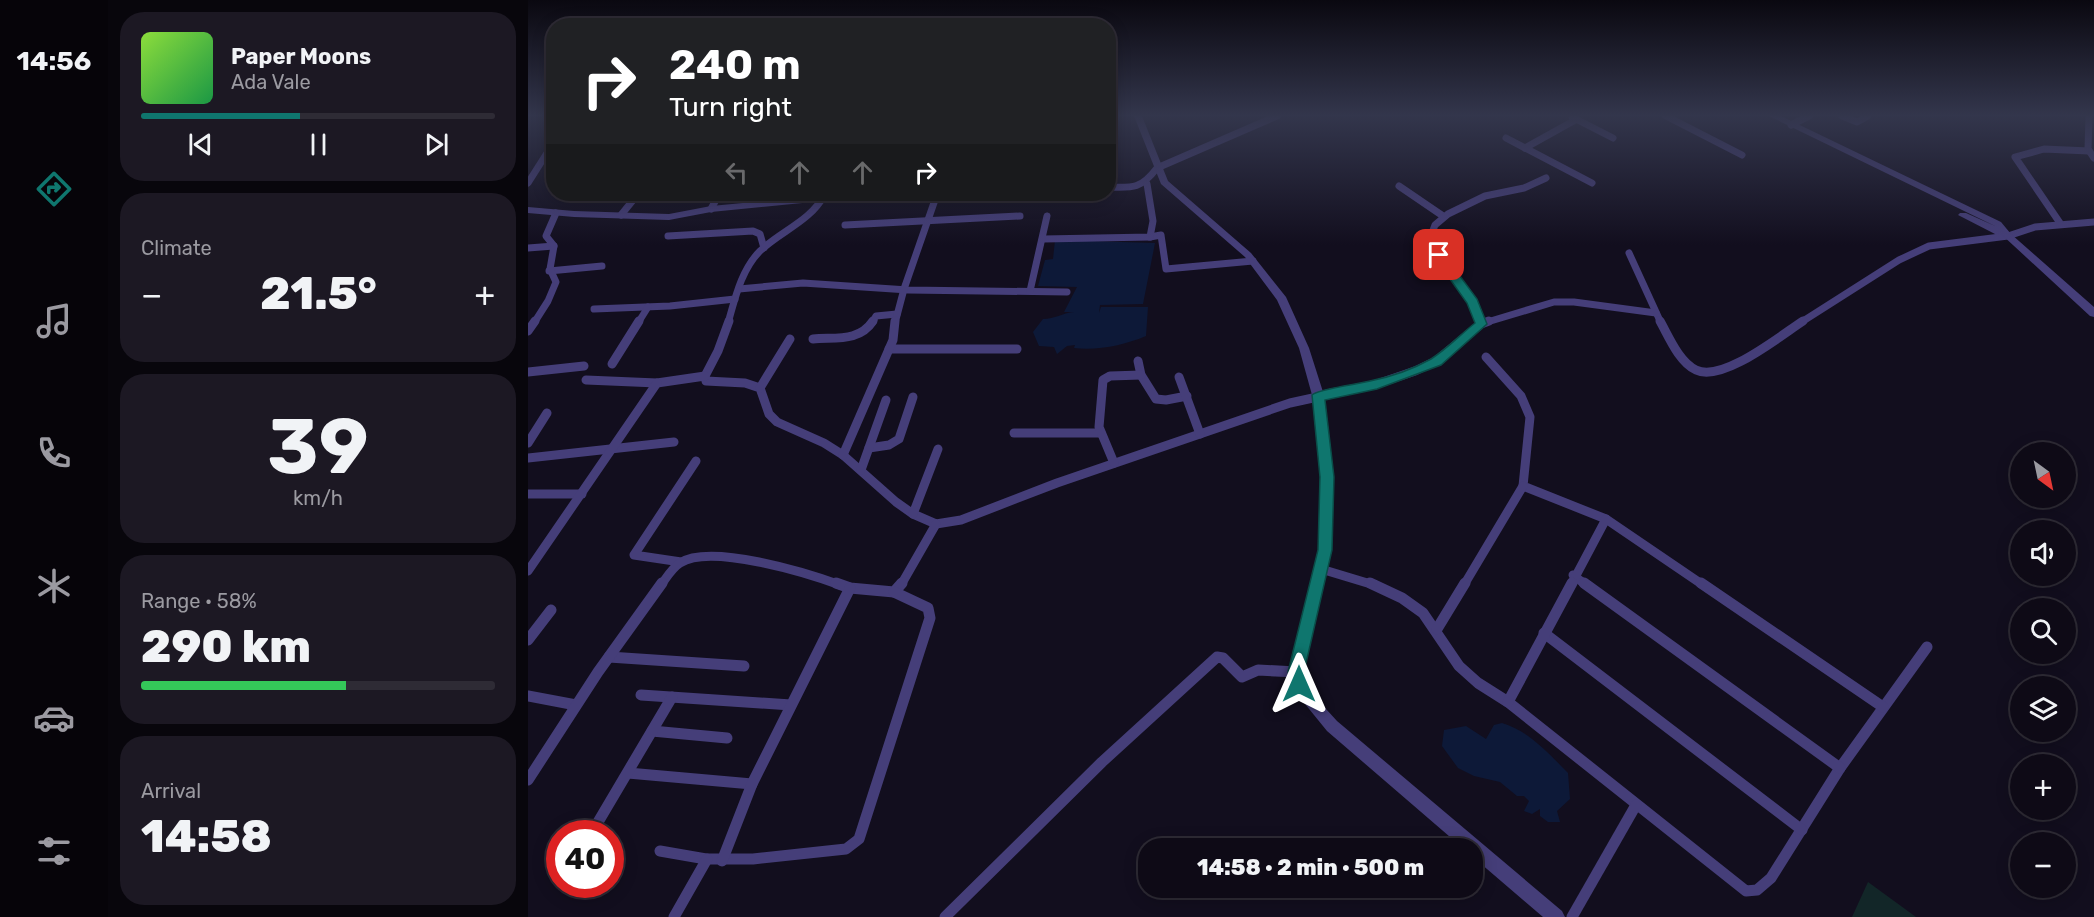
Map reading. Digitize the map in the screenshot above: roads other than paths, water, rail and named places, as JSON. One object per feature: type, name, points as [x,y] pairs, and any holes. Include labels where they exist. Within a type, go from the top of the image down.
[{"type":"street","points":[[528,183],[543,159]]},
{"type":"street","points":[[1154,159],[1169,188],[1222,230],[1273,285],[1290,314],[1304,348],[1318,395],[1327,490],[1325,550],[1296,672],[1310,702],[1332,726],[1556,917]]},
{"type":"street","points":[[1116,187],[1137,188],[1147,184],[1157,168],[1178,159]]},
{"type":"street","points":[[1545,159],[1592,183]]},
{"type":"street","points":[[1848,159],[2008,236]]},
{"type":"street","points":[[1865,159],[1998,224],[2008,236],[2094,313]]},
{"type":"street","points":[[2016,159],[2035,183],[2060,223]]},
{"type":"street","points":[[1481,324],[1472,302],[1454,275],[1439,255],[1427,246],[1432,228],[1443,216],[1468,206],[1484,196],[1522,190],[1546,178]]},
{"type":"street","points":[[1147,184],[1153,221],[1150,237]]},
{"type":"street","points":[[1399,186],[1443,216]]},
{"type":"street","points":[[621,215],[632,201]]},
{"type":"street","points":[[711,209],[715,201]]},
{"type":"street","points":[[528,210],[676,217],[711,209],[781,201]]},
{"type":"street","points":[[820,201],[800,223],[764,248],[754,259],[735,299],[722,341],[705,376],[706,381],[754,384],[760,387],[770,414],[777,422],[824,443],[843,455],[913,514],[936,524],[961,520],[1114,463],[1318,395],[1340,393],[1377,384],[1415,371],[1436,362],[1481,324],[1554,302],[1614,306],[1656,313]]},
{"type":"street","points":[[843,455],[893,340],[904,289],[935,201]]},
{"type":"street","points":[[528,331],[554,291],[556,282],[549,271],[554,246],[546,236],[556,213]]},
{"type":"street","points":[[845,225],[1020,216]]},
{"type":"street","points":[[1030,291],[1047,216]]},
{"type":"street","points":[[1629,253],[1656,313],[1686,366],[1696,371],[1712,372],[1733,366],[1899,260],[1929,246],[2008,236],[2035,227],[2060,223],[2094,222]]},
{"type":"street","points":[[668,236],[753,231],[760,234],[764,248]]},
{"type":"street","points":[[1043,239],[1161,236],[1166,269],[1252,261]]},
{"type":"street","points":[[528,248],[554,246]]},
{"type":"street","points":[[549,271],[602,266]]},
{"type":"street","points":[[739,289],[803,283],[904,289],[1067,292]]},
{"type":"street","points":[[594,309],[648,307],[735,299]]},
{"type":"street","points":[[612,364],[648,307]]},
{"type":"street","points":[[813,339],[858,336],[866,332],[876,316],[897,314]]},
{"type":"street","points":[[760,387],[790,339]]},
{"type":"street","points":[[889,349],[1017,348]]},
{"type":"street","points":[[1437,629],[1523,486],[1530,417],[1521,396],[1486,357]]},
{"type":"street","points":[[1138,361],[1141,375],[1156,399],[1166,400],[1186,396]]},
{"type":"street","points":[[528,372],[584,366]]},
{"type":"street","points":[[1114,463],[1098,422],[1103,380],[1110,376],[1141,375]]},
{"type":"street","points":[[586,380],[657,383],[705,376]]},
{"type":"street","points":[[1179,377],[1200,434]]},
{"type":"street","points":[[528,571],[657,383]]},
{"type":"street","points":[[868,448],[889,445],[899,440],[913,398]]},
{"type":"street","points":[[861,470],[886,400]]},
{"type":"street","points":[[528,442],[547,413]]},
{"type":"street","points":[[1014,433],[1101,433]]},
{"type":"street","points":[[528,458],[674,442]]},
{"type":"street","points":[[913,514],[938,449]]},
{"type":"street","points":[[660,851],[722,861],[846,849],[859,839],[930,618],[928,608],[894,592],[850,588],[810,574],[754,561],[699,558],[681,562],[634,555],[696,462]]},
{"type":"street","points":[[1523,486],[1606,519],[1883,707]]},
{"type":"street","points":[[528,494],[582,494]]},
{"type":"street","points":[[1508,702],[1606,519]]},
{"type":"street","points":[[894,592],[904,581],[936,524]]},
{"type":"street","points":[[528,780],[609,657],[672,570],[681,562]]},
{"type":"street","points":[[1321,569],[1346,574],[1398,597],[1421,611],[1437,629],[1453,659],[1468,675],[1489,692],[1508,702],[1746,891],[1756,891],[1771,878],[1840,768],[1927,647]]},
{"type":"street","points":[[1574,575],[1840,768]]},
{"type":"street","points":[[722,861],[752,784],[850,588]]},
{"type":"street","points":[[528,640],[551,610]]},
{"type":"street","points":[[1544,633],[1802,830]]},
{"type":"street","points":[[609,657],[744,666]]},
{"type":"street","points":[[945,917],[1102,762],[1217,657],[1223,658],[1242,677],[1258,670],[1296,672]]},
{"type":"street","points":[[641,695],[791,705]]},
{"type":"street","points":[[528,696],[576,705]]},
{"type":"street","points":[[599,820],[672,697]]},
{"type":"street","points":[[652,732],[727,738]]},
{"type":"street","points":[[628,773],[752,784]]},
{"type":"street","points":[[1572,917],[1636,805]]},
{"type":"street","points":[[674,917],[707,859]]},
{"type":"water","points":[[1055,240],[1155,243],[1143,304],[1100,305],[1099,313],[1101,307],[1148,307],[1146,336],[1120,345],[1101,348],[1083,349],[1074,348],[1075,345],[1067,346],[1057,354],[1054,347],[1039,346],[1033,332],[1043,319],[1074,312],[1064,312],[1077,287],[1038,286],[1045,260],[1053,259]]},
{"type":"water","points":[[1502,723],[1529,737],[1568,773],[1570,799],[1557,811],[1560,822],[1548,822],[1540,816],[1540,809],[1532,814],[1524,811],[1529,801],[1524,796],[1517,796],[1500,782],[1474,776],[1458,768],[1442,746],[1444,730],[1466,726],[1486,739],[1494,725]]}]
